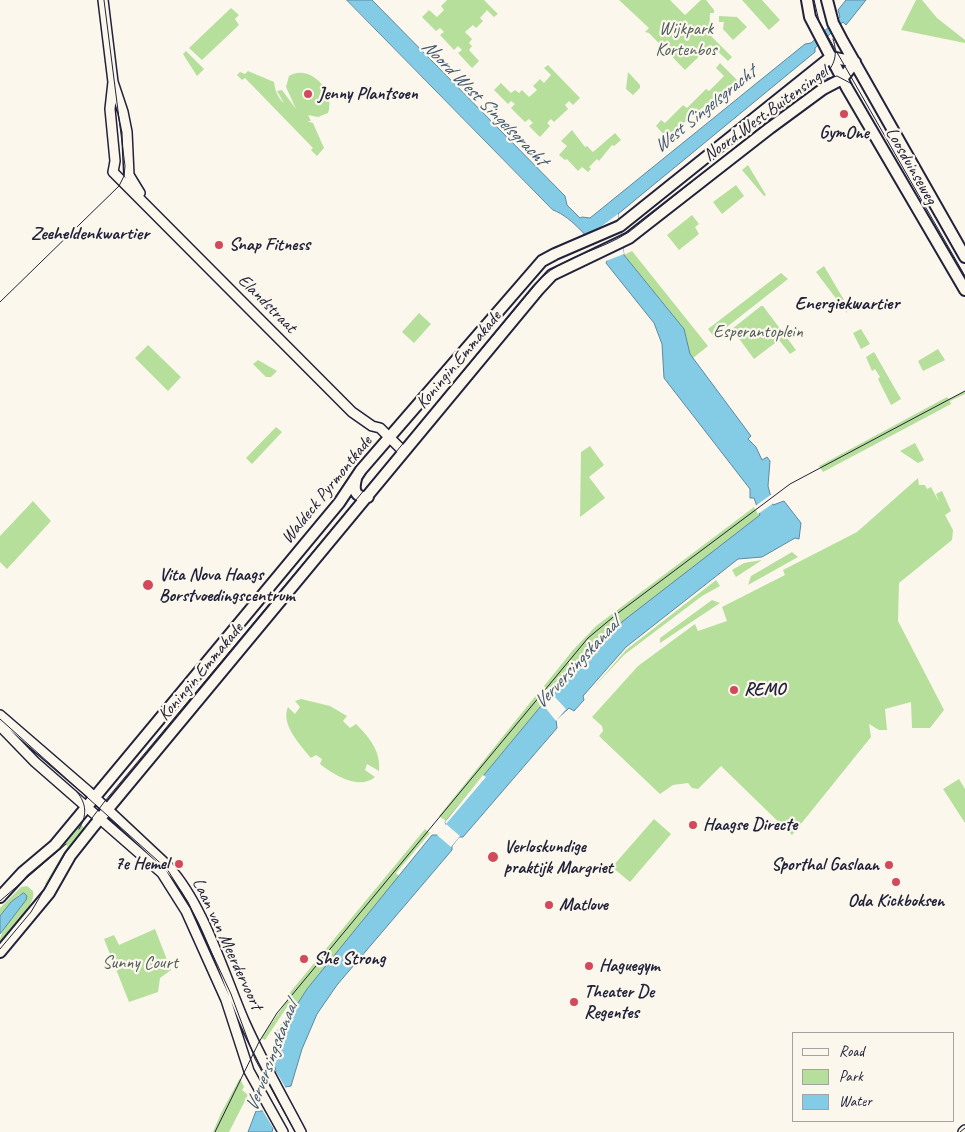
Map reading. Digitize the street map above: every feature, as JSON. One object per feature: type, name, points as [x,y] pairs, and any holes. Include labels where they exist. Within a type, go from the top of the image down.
[{"type":"main road","name":"Loosduinseweg","points":[[807,0],[810,17],[842,79],[965,290]]},
{"type":"main road","points":[[827,0],[835,26],[843,42],[965,257]]},
{"type":"main road","name":"Noord West Buitensingel","points":[[568,248],[620,226],[831,56],[855,62],[842,79],[823,89],[770,128],[622,242],[574,263]]},
{"type":"main road","name":"Waldeck Pyrmontkade","points":[[0,897],[23,872],[55,845],[336,506],[356,478],[542,262],[568,248]]},
{"type":"main road","name":"Koningin Emmakade","points":[[0,952],[49,892],[70,856],[107,809],[538,290],[552,275],[574,263]]},
{"type":"main road","points":[[356,478],[354,485],[356,493],[360,496],[368,497]]},
{"type":"street","points":[[102,0],[113,82]]},
{"type":"street","name":"Elandstraat","points":[[113,82],[110,109],[115,161],[113,172],[144,200],[342,402],[372,426],[380,428],[404,452]]},
{"type":"street","name":"Elandstraat","points":[[113,82],[124,112],[130,177],[144,200]]},
{"type":"street","name":"Laan van Meerdervoort","points":[[0,715],[94,797],[168,866],[186,891],[268,1072],[302,1132]]},
{"type":"street","name":"Laan van Meerdervoort","points":[[0,726],[35,762],[162,873],[186,911],[226,1000],[247,1066],[280,1128]]},
{"type":"green space","points":[[447,0],[484,0],[498,14],[494,17],[487,10],[480,18],[483,21],[476,28],[473,25],[465,32],[472,39],[469,43],[472,46],[469,50],[479,61],[472,68],[458,53],[462,50],[458,46],[454,50],[440,35],[444,32],[440,28],[436,31],[422,17],[429,10],[437,17],[444,10],[441,6]]},
{"type":"green space","name":"Wijkpark Kortenbos","points":[[619,0],[670,0],[685,15],[701,0],[706,0],[714,10],[714,13],[710,13],[709,34],[732,57],[728,61],[711,45],[685,70],[649,33],[645,32],[649,28]]},
{"type":"green space","points":[[742,0],[762,0],[780,20],[769,30]]},
{"type":"green space","points":[[916,0],[922,0],[937,18],[965,40],[965,43],[901,30]]},
{"type":"green space","points":[[231,8],[239,15],[235,19],[239,25],[202,60],[189,48]]},
{"type":"green space","points":[[719,16],[737,17],[747,27],[733,40],[723,29],[724,22],[719,22]]},
{"type":"green space","points":[[186,51],[204,69],[197,76],[183,54]]},
{"type":"green space","points":[[720,63],[737,80],[666,137],[656,126],[661,120],[665,123],[683,105],[687,108],[706,89],[709,91],[724,76],[716,68]]},
{"type":"green space","points":[[548,65],[580,98],[573,105],[569,101],[565,105],[568,109],[554,122],[551,119],[547,123],[550,126],[540,137],[529,126],[533,123],[529,119],[525,122],[511,108],[515,104],[511,101],[508,104],[494,90],[501,83],[511,93],[515,90],[519,93],[522,90],[529,97],[537,90],[533,86],[540,79],[544,83],[551,75],[544,68]]},
{"type":"green space","points":[[248,71],[274,82],[276,91],[284,103],[277,91],[282,90],[296,109],[286,87],[289,76],[297,73],[306,73],[320,82],[328,97],[330,105],[328,113],[318,117],[308,115],[311,121],[307,121],[313,123],[324,148],[317,156],[311,150],[313,148],[245,78],[242,80],[237,75],[240,72],[245,74]]},
{"type":"green space","points":[[628,72],[640,85],[640,88],[633,95],[626,89]]},
{"type":"green space","points":[[572,130],[585,147],[587,146],[593,152],[615,133],[621,140],[614,146],[612,145],[599,161],[597,159],[589,167],[591,169],[588,172],[582,167],[578,171],[567,159],[565,160],[559,155],[567,146],[561,141]]},
{"type":"green space","points":[[748,165],[766,195],[764,196],[742,170]]},
{"type":"green space","points":[[736,185],[744,196],[722,214],[713,202]]},
{"type":"green space","points":[[692,215],[699,224],[695,227],[699,234],[679,250],[667,235]]},
{"type":"green space","points":[[632,251],[708,346],[693,358],[689,354],[684,329],[624,255]]},
{"type":"green space","points":[[824,266],[847,305],[847,313],[816,272]]},
{"type":"green space","points":[[781,273],[788,279],[714,337],[708,329]]},
{"type":"green space","name":"Esperantoplein","points":[[763,306],[796,350],[790,354],[779,340],[754,359],[732,329]]},
{"type":"green space","points":[[419,313],[431,324],[414,343],[402,332]]},
{"type":"green space","points":[[861,329],[870,344],[861,349],[853,333]]},
{"type":"green space","points":[[148,345],[181,377],[168,391],[135,358]]},
{"type":"green space","points":[[938,349],[945,360],[923,371],[918,361]]},
{"type":"green space","points":[[874,352],[901,399],[891,405],[878,379],[880,377],[875,369],[872,371],[866,357]]},
{"type":"green space","points":[[258,360],[277,371],[271,377],[266,377],[253,364]]},
{"type":"green space","points":[[965,391],[965,394],[950,401],[951,404],[823,472],[819,466],[947,397],[949,399]]},
{"type":"green space","points":[[276,427],[282,432],[252,464],[246,458]]},
{"type":"green space","points":[[915,443],[924,460],[918,463],[900,451]]},
{"type":"green space","points":[[590,446],[604,465],[589,477],[605,498],[580,517],[581,452]]},
{"type":"green space","points":[[918,478],[919,485],[925,485],[927,489],[931,487],[939,502],[936,494],[942,491],[951,511],[945,515],[953,530],[952,540],[899,583],[898,621],[944,710],[930,728],[912,728],[911,702],[885,709],[887,730],[879,730],[869,724],[871,737],[792,835],[721,766],[698,789],[692,788],[688,783],[673,785],[660,794],[599,736],[603,731],[602,726],[592,717],[638,666],[695,624],[698,631],[727,621],[722,607],[785,575],[783,570],[857,532]]},
{"type":"green space","points":[[33,501],[51,521],[7,569],[0,562],[0,536]]},
{"type":"green space","points":[[754,507],[760,513],[760,517],[591,648],[554,690],[553,687],[549,691],[544,686],[573,650],[596,626]]},
{"type":"green space","points":[[792,552],[798,557],[748,585],[751,576]]},
{"type":"green space","points":[[762,560],[736,577],[732,570],[744,563]]},
{"type":"green space","points":[[716,580],[720,586],[702,596],[624,655],[593,688],[626,650]]},
{"type":"green space","points":[[712,600],[720,603],[660,643],[660,638]]},
{"type":"green space","points":[[537,694],[542,700],[539,704],[541,706],[446,821],[439,816]]},
{"type":"green space","points":[[301,699],[330,706],[347,716],[343,721],[350,728],[356,724],[361,729],[370,739],[378,757],[379,771],[367,764],[365,770],[375,777],[369,781],[361,782],[346,780],[320,764],[322,759],[316,755],[311,758],[293,734],[287,720],[288,707],[295,714],[300,707],[295,701]]},
{"type":"green space","points":[[959,779],[965,789],[965,823],[943,789]]},
{"type":"green space","points":[[654,819],[671,834],[630,882],[612,867]]},
{"type":"green space","points":[[78,822],[87,830],[48,886],[45,884],[68,846],[66,845],[33,872],[31,869]]},
{"type":"green space","points":[[425,829],[430,833],[396,873],[400,877],[307,989],[283,1035],[275,1033],[295,1004],[291,1001],[265,1040],[261,1038],[289,998],[287,996]]},
{"type":"green space","points":[[27,886],[33,891],[31,903],[21,918],[0,942],[3,930],[27,897],[19,895],[0,916],[0,908],[21,887]]},
{"type":"green space","name":"Sunny Court","points":[[155,929],[171,970],[160,978],[158,992],[129,1002],[104,939],[114,935],[119,945]]},
{"type":"green space","points":[[240,1078],[244,1087],[242,1090],[248,1095],[229,1132],[213,1132],[221,1113]]},
{"type":"water","name":"Verversingskanaal","points":[[347,0],[372,0],[565,196],[567,205],[580,218],[590,218],[805,44],[811,43],[840,17],[838,10],[846,0],[866,0],[846,25],[843,22],[815,48],[815,52],[618,214],[624,255],[684,329],[690,354],[751,436],[748,439],[756,447],[762,460],[767,457],[770,461],[768,486],[773,505],[784,501],[801,523],[799,539],[795,538],[762,557],[738,559],[626,647],[583,696],[584,700],[574,711],[569,708],[556,720],[557,728],[463,837],[459,837],[452,846],[452,850],[337,985],[317,1014],[302,1049],[291,1086],[285,1087],[272,1132],[248,1132],[256,1111],[263,1111],[276,1071],[273,1060],[296,1006],[307,989],[432,835],[438,835],[446,825],[445,822],[541,706],[545,706],[553,695],[554,690],[591,648],[760,515],[754,498],[750,498],[750,489],[664,378],[662,344],[654,323],[606,263],[607,261],[582,232],[568,219],[553,210]]},
{"type":"water","points":[[24,893],[27,896],[26,900],[0,934],[0,916],[11,902]]},
{"type":"pier","points":[[618,214],[624,254],[606,261],[585,234],[599,228]]},
{"type":"pier","points":[[772,494],[775,502],[758,514],[754,507]]},
{"type":"pier","points":[[553,695],[566,709],[556,721],[544,706]]},
{"type":"pier","points":[[483,775],[486,777],[446,824],[445,822]]},
{"type":"pier","points":[[446,824],[460,836],[451,847],[437,835]]},
{"type":"pier","points":[[271,1063],[287,1090],[275,1131],[261,1108],[273,1070]]},
{"type":"tram line","points":[[0,302],[119,186],[124,176],[125,166],[104,0]]},
{"type":"tram line","points":[[814,0],[819,21],[965,276]]},
{"type":"tram line","points":[[0,949],[31,912],[66,852],[105,801],[541,278],[572,258],[607,244],[629,232],[824,76],[831,68],[834,59],[833,39]]},
{"type":"tram line","points":[[821,80],[837,76],[852,84]]},
{"type":"tram line","points":[[215,1132],[259,1042],[277,1013],[588,638],[618,613],[790,484],[965,391]]},
{"type":"tram line","points":[[0,719],[167,869],[188,902],[231,994],[255,1059],[295,1132]]},
{"type":"tram line","points":[[77,792],[83,801],[85,810],[85,815],[79,829]]},
{"type":"tram line","points":[[0,901],[66,844]]},
{"type":"tram line","points":[[960,1132],[965,1128]]},
{"type":"place","name":"Jenny Plantsoen","points":[[308,94]]},
{"type":"place","name":"GymOne","points":[[844,114]]},
{"type":"place","name":"Snap Fitness","points":[[219,245]]},
{"type":"place","name":"Vita Nova Haags Borstvoedingscentrum","points":[[148,585]]},
{"type":"place","name":"REMO","points":[[734,690]]},
{"type":"place","name":"Haagse Directe","points":[[693,825]]},
{"type":"place","name":"Verloskundige praktijk Margriet","points":[[493,857]]},
{"type":"place","name":"7e Hemel","points":[[179,864]]},
{"type":"place","name":"Sporthal Gaslaan","points":[[889,865]]},
{"type":"place","name":"Oda Kickboksen","points":[[896,882]]},
{"type":"place","name":"Matlove","points":[[549,905]]},
{"type":"place","name":"She Strong","points":[[304,959]]},
{"type":"place","name":"Haguegym","points":[[589,966]]},
{"type":"place","name":"Theater De Regentes","points":[[574,1002]]},
{"type":"district","name":"Zeeheldenkwartier","points":[[90,234]]},
{"type":"district","name":"Energiekwartier","points":[[847,304]]},
{"type":"water label","name":"Noord West Singelsgracht","points":[[484,103]]},
{"type":"water label","name":"West Singelsgracht","points":[[705,110]]}]
